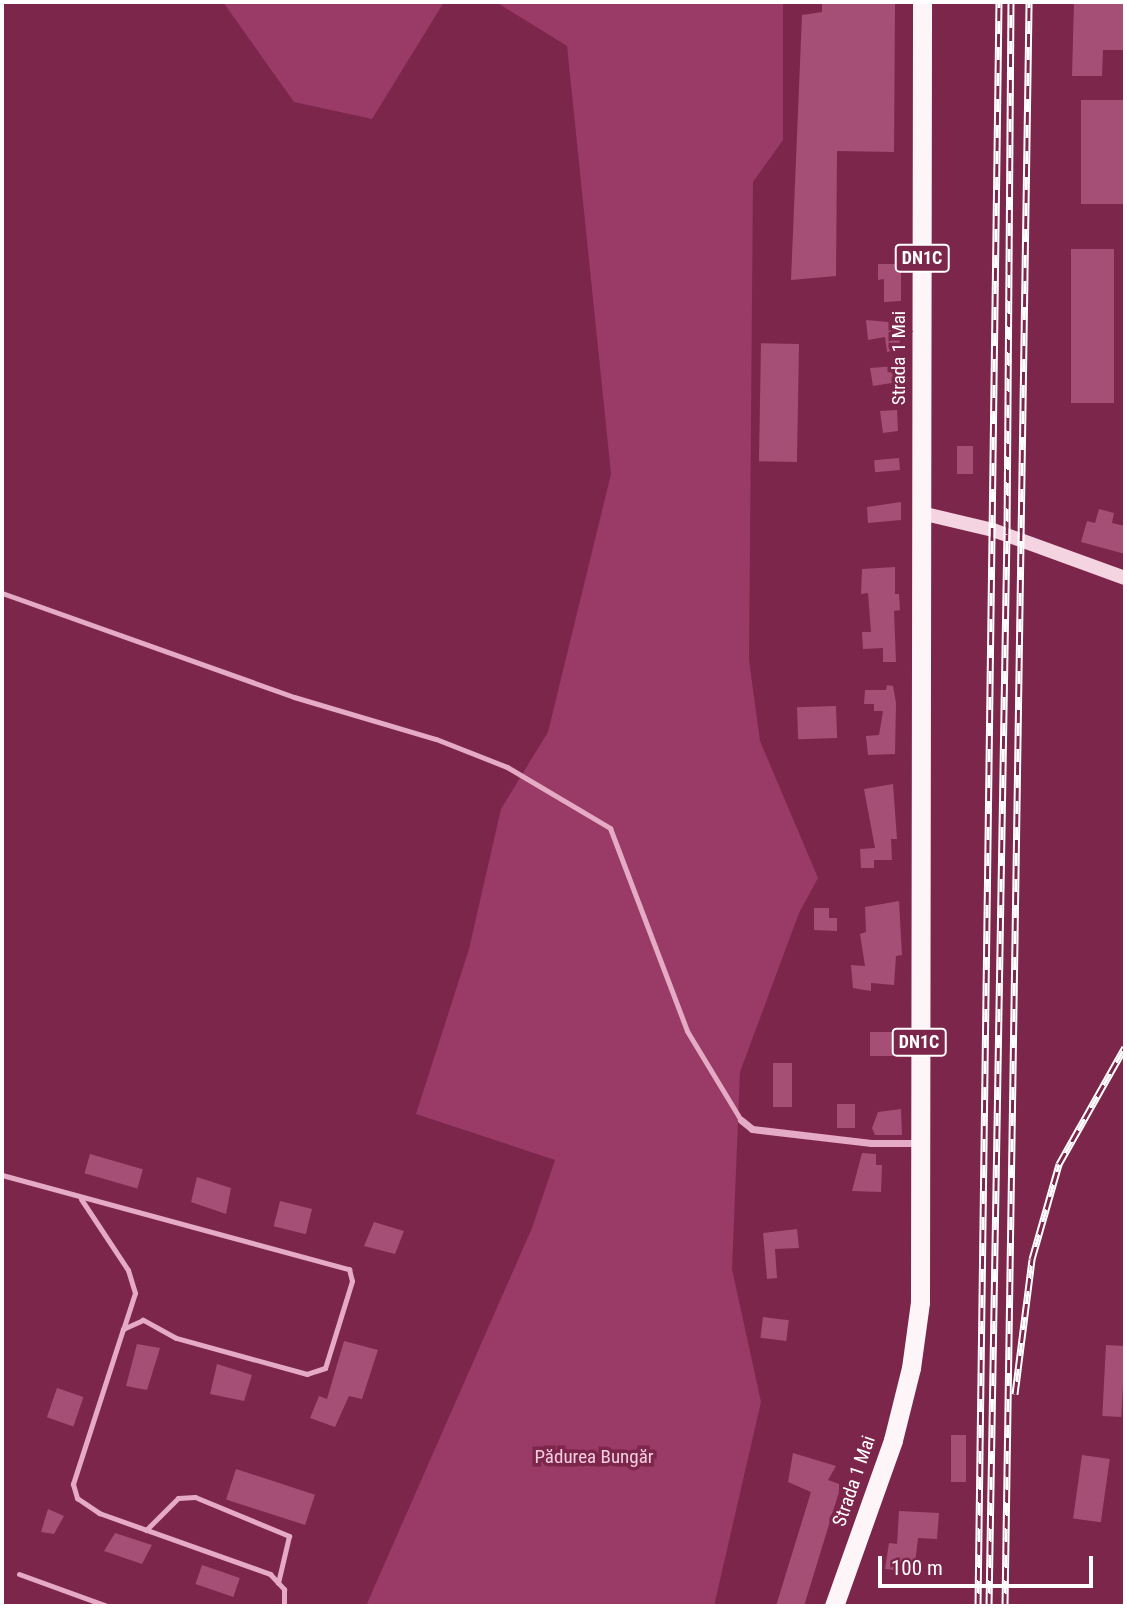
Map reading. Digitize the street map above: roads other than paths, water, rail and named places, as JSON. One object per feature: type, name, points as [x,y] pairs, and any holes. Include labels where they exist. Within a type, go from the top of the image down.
[{"type":"highway","name":"Strada 1 Mai","points":[[834,1606],[893,1440],[911,1368],[919,1302],[922,2]]},
{"type":"main road","points":[[921,513],[993,530],[1125,578]]},
{"type":"street","points":[[741,1119],[752,1129],[872,1143],[920,1143]]},
{"type":"lane","points":[[2,593],[294,697],[436,739],[507,767],[610,828],[687,1031],[741,1119]]},
{"type":"lane","points":[[2,1175],[349,1269],[352,1281],[325,1368],[307,1374],[176,1338],[143,1320],[123,1329]]},
{"type":"lane","points":[[80,1198],[132,1282],[135,1293],[74,1484],[77,1498],[99,1513],[270,1574],[284,1590],[284,1606]]},
{"type":"lane","points":[[146,1530],[177,1498],[195,1497],[289,1536],[278,1583]]},
{"type":"lane","points":[[19,1574],[107,1606]]},
{"type":"railway","points":[[978,1606],[999,2]]},
{"type":"railway","points":[[989,1606],[1007,534],[1011,2]]},
{"type":"railway","points":[[1005,1606],[1029,2]]},
{"type":"railway","points":[[1015,1394],[1032,1259],[1059,1164],[1125,1047]]},
{"type":"park label","name":"Pădurea Bungăr","points":[[594,1457]]}]
